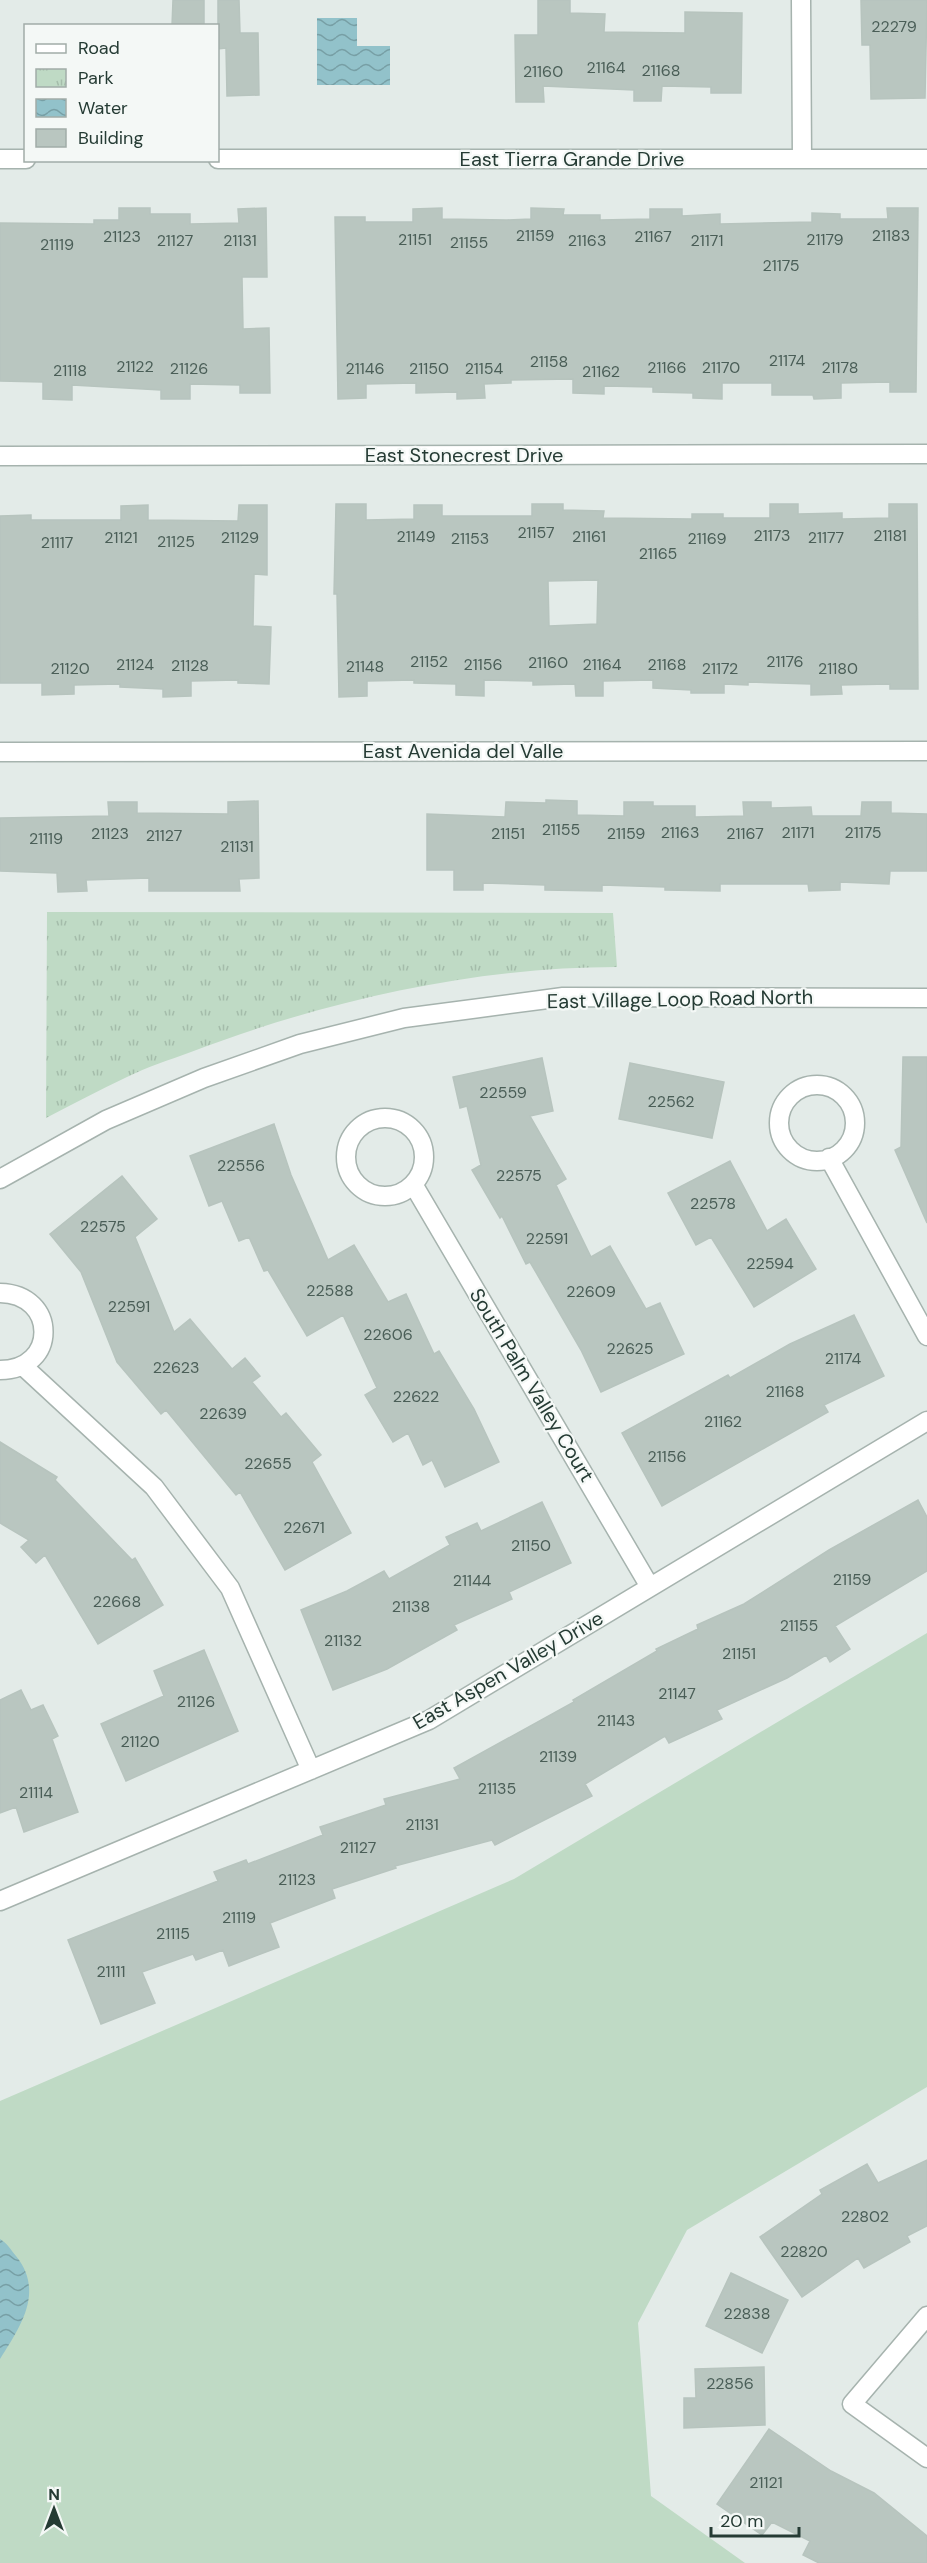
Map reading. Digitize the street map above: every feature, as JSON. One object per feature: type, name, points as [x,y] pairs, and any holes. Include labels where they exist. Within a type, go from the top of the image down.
[{"type":"street","points":[[801,0],[802,159]]},
{"type":"street","points":[[0,159],[24,159]]},
{"type":"street","name":"East Tierra Grande Drive","points":[[219,159],[927,159]]},
{"type":"street","name":"East Stonecrest Drive","points":[[0,456],[927,454]]},
{"type":"street","name":"East Avenida del Valle","points":[[0,752],[927,752]]},
{"type":"street","name":"East Village Loop Road North","points":[[0,1179],[106,1120],[204,1078],[300,1044],[404,1018],[563,997],[927,998]]},
{"type":"street","points":[[813,1085],[837,1090],[852,1109],[855,1121],[848,1144],[829,1158],[816,1160],[792,1152],[779,1130],[783,1105],[801,1088],[813,1085]]},
{"type":"street","points":[[379,1118],[403,1122],[412,1129],[424,1150],[424,1162],[413,1184],[389,1195],[375,1194],[363,1189],[354,1180],[348,1168],[346,1155],[349,1141],[356,1130],[379,1118]]},
{"type":"street","points":[[829,1158],[927,1336]]},
{"type":"street","name":"South Palm Valley Court","points":[[413,1184],[650,1587]]},
{"type":"street","points":[[0,1293],[14,1294],[26,1299],[36,1308],[42,1320],[44,1333],[41,1347],[34,1358],[23,1366],[0,1370]]},
{"type":"street","points":[[23,1366],[154,1487],[230,1588],[311,1770]]},
{"type":"street","name":"East Aspen Valley Drive","points":[[0,1902],[429,1720],[927,1421]]},
{"type":"street","points":[[927,2316],[852,2404],[927,2458]]},
{"type":"green space","points":[[47,912],[613,913],[617,967],[509,973],[454,980],[400,990],[294,1017],[135,1073],[46,1118]]},
{"type":"green space","points":[[927,1633],[927,2087],[687,2230],[638,2323],[651,2496],[745,2563],[0,2563],[0,2101],[514,1879]]},
{"type":"water","points":[[317,18],[357,18],[357,46],[390,46],[390,85],[317,85]]},
{"type":"water","points":[[0,2239],[9,2247],[24,2269],[29,2283],[29,2296],[21,2322],[0,2359]]},
{"type":"building","points":[[173,0],[204,0],[204,24],[172,24]]},
{"type":"building","points":[[218,0],[239,0],[240,33],[258,33],[259,95],[227,96],[226,48],[219,49]]},
{"type":"building","points":[[538,0],[570,0],[570,13],[605,14],[604,32],[685,33],[685,12],[742,13],[741,93],[711,93],[711,87],[662,86],[661,101],[634,101],[634,90],[543,86],[544,102],[516,102],[515,35],[538,35]]},
{"type":"building","points":[[861,0],[927,0],[925,98],[871,99],[870,45],[862,45]]},
{"type":"building","points":[[119,208],[150,208],[150,214],[190,214],[190,224],[239,223],[238,209],[266,208],[267,277],[242,277],[243,329],[269,328],[270,393],[240,393],[240,385],[190,384],[190,399],[161,399],[161,390],[72,385],[72,400],[43,399],[43,382],[0,381],[0,223],[94,224],[94,220],[119,220]]},
{"type":"building","points":[[442,208],[442,219],[507,220],[531,219],[531,208],[564,209],[563,215],[600,215],[600,220],[650,219],[650,209],[682,209],[682,216],[720,214],[720,224],[812,222],[812,213],[840,214],[840,219],[888,219],[887,208],[918,208],[916,392],[890,392],[890,382],[841,383],[841,398],[814,399],[813,395],[772,395],[772,383],[722,383],[722,399],[693,398],[693,393],[653,392],[653,387],[604,386],[604,394],[573,393],[573,379],[511,380],[511,383],[484,384],[485,398],[457,399],[457,392],[416,393],[416,383],[366,384],[366,398],[338,399],[335,217],[365,217],[365,222],[413,222],[413,209]]},
{"type":"building","points":[[336,504],[366,504],[366,520],[414,519],[414,505],[442,505],[442,516],[532,516],[532,504],[563,504],[563,510],[604,511],[603,518],[692,519],[692,514],[723,514],[723,518],[770,518],[770,504],[798,504],[798,514],[842,513],[842,519],[889,518],[889,504],[917,504],[918,689],[890,689],[890,684],[841,685],[842,694],[811,695],[811,684],[748,682],[748,685],[724,684],[724,693],[691,693],[691,690],[653,688],[653,680],[603,681],[603,696],[576,696],[575,684],[533,685],[533,681],[484,680],[484,696],[456,695],[456,684],[414,683],[414,680],[367,681],[367,696],[339,697],[337,594],[334,594]],"holes":[[[598,580],[597,624],[549,626],[548,581]]]},
{"type":"building","points":[[148,505],[148,520],[238,521],[239,505],[267,505],[267,575],[254,574],[253,626],[271,627],[269,684],[238,683],[238,680],[191,681],[191,696],[163,697],[163,689],[120,687],[120,684],[74,685],[74,694],[42,695],[42,683],[0,683],[0,516],[31,515],[31,520],[121,520],[121,506]]},
{"type":"building","points":[[546,800],[577,801],[577,815],[624,816],[624,802],[653,802],[653,806],[695,806],[695,817],[744,816],[743,802],[771,802],[771,808],[811,807],[812,816],[861,816],[862,802],[891,802],[891,813],[927,814],[927,871],[890,871],[889,884],[840,882],[840,890],[809,891],[808,884],[720,884],[720,891],[602,885],[602,891],[545,890],[545,885],[483,883],[483,890],[454,890],[454,870],[427,870],[427,814],[505,817],[506,802],[546,803]]},
{"type":"building","points":[[258,801],[259,878],[239,879],[240,891],[149,891],[149,878],[86,880],[87,891],[58,892],[57,873],[0,871],[0,818],[109,816],[108,802],[137,802],[137,813],[228,814],[228,802]]},
{"type":"building","points":[[903,1057],[927,1057],[927,1223],[895,1150],[901,1147]]},
{"type":"building","points":[[542,1058],[553,1111],[530,1116],[566,1179],[556,1185],[591,1257],[610,1246],[646,1309],[660,1303],[684,1354],[601,1392],[581,1350],[530,1262],[526,1264],[502,1216],[500,1218],[472,1170],[481,1165],[467,1106],[460,1108],[453,1077]]},
{"type":"building","points":[[630,1063],[724,1082],[712,1138],[619,1119]]},
{"type":"building","points":[[274,1124],[291,1175],[328,1260],[354,1245],[388,1302],[406,1294],[434,1354],[439,1351],[474,1409],[499,1462],[445,1487],[432,1460],[423,1465],[408,1433],[393,1442],[365,1395],[377,1388],[343,1315],[307,1336],[268,1270],[264,1271],[249,1237],[239,1241],[222,1201],[209,1206],[190,1156]]},
{"type":"building","points":[[730,1161],[767,1231],[786,1219],[816,1269],[754,1307],[711,1237],[696,1245],[668,1193]]},
{"type":"building","points":[[122,1176],[157,1219],[135,1237],[174,1332],[190,1319],[232,1369],[245,1358],[260,1376],[252,1382],[281,1417],[286,1413],[321,1455],[312,1462],[351,1533],[285,1570],[240,1492],[236,1495],[166,1410],[161,1414],[117,1362],[81,1272],[50,1234]]},
{"type":"building","points":[[854,1315],[884,1376],[824,1405],[828,1412],[662,1506],[622,1433],[728,1375],[730,1378],[790,1344]]},
{"type":"building","points":[[0,1442],[57,1477],[55,1480],[132,1560],[135,1558],[163,1605],[98,1644],[45,1555],[36,1563],[21,1547],[29,1540],[0,1523]]},
{"type":"building","points":[[918,1500],[927,1517],[927,1571],[835,1626],[850,1649],[830,1662],[826,1655],[787,1678],[717,1710],[722,1719],[669,1743],[665,1736],[585,1784],[592,1796],[495,1845],[492,1840],[395,1866],[396,1868],[332,1889],[335,1898],[270,1923],[279,1947],[229,1966],[223,1950],[196,1960],[193,1954],[142,1972],[155,2003],[101,2024],[68,1940],[218,1881],[214,1872],[246,1860],[248,1864],[323,1835],[320,1827],[386,1805],[384,1799],[460,1779],[454,1768],[574,1702],[573,1700],[657,1651],[656,1649],[698,1629],[697,1625],[744,1604],[829,1550]]},
{"type":"building","points":[[542,1502],[571,1563],[509,1592],[512,1599],[454,1625],[457,1630],[387,1669],[333,1690],[301,1610],[347,1591],[384,1571],[389,1579],[450,1545],[446,1537],[477,1523],[481,1531]]},
{"type":"building","points":[[204,1650],[238,1731],[126,1781],[101,1724],[164,1696],[154,1671]]},
{"type":"building","points":[[21,1690],[31,1710],[43,1705],[58,1736],[52,1739],[78,1812],[24,1832],[16,1807],[0,1813],[0,1700]]},
{"type":"building","points":[[927,2160],[927,2226],[907,2236],[910,2242],[864,2268],[858,2258],[802,2297],[760,2237],[822,2194],[820,2190],[867,2164],[878,2183]]},
{"type":"building","points":[[731,2273],[788,2300],[762,2353],[706,2326]]},
{"type":"building","points":[[764,2367],[765,2425],[684,2428],[684,2398],[696,2398],[695,2369]]},
{"type":"building","points":[[769,2429],[831,2471],[874,2493],[927,2536],[927,2563],[819,2563],[803,2555],[810,2541],[772,2522],[762,2535],[717,2504]]}]
